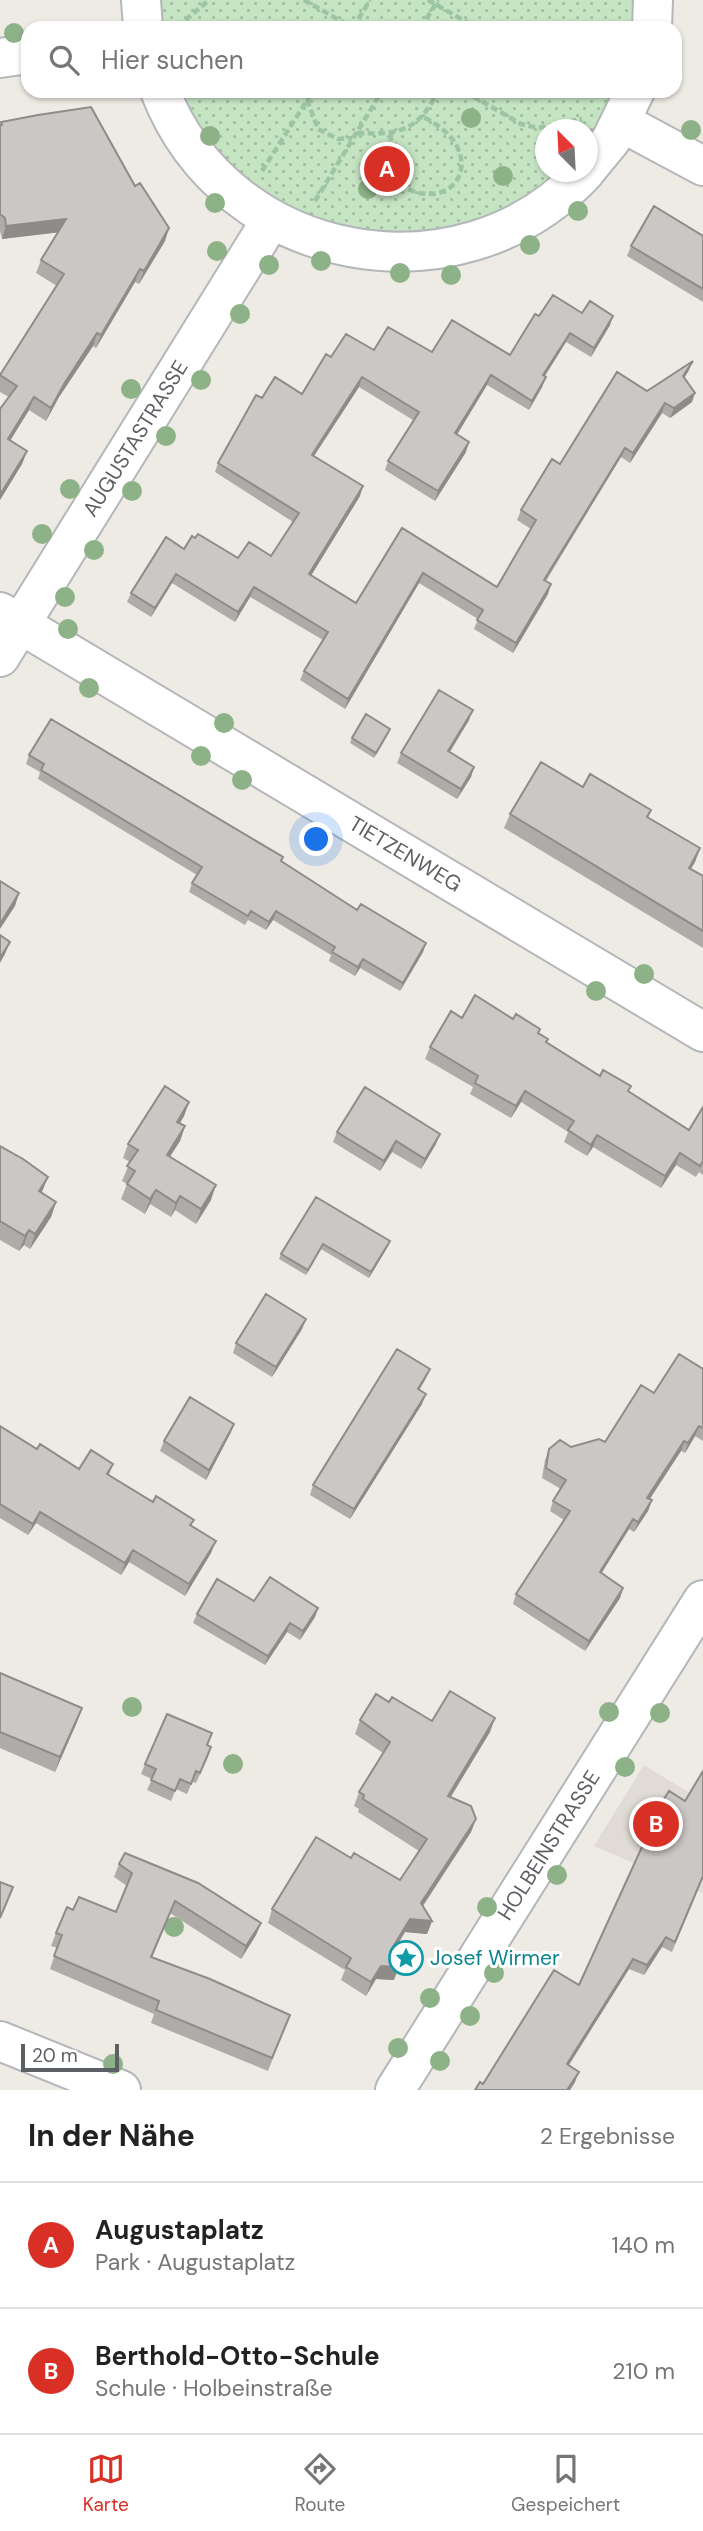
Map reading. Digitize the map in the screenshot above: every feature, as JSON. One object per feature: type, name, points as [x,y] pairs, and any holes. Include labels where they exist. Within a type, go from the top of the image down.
[{"type":"street","points":[[141,0],[155,21]]},
{"type":"street","points":[[652,21],[653,0]]},
{"type":"street","points":[[0,58],[21,55]]},
{"type":"street","points":[[164,98],[186,142],[211,173],[240,200],[271,220],[339,246],[383,253],[427,251],[470,243],[511,226],[550,203],[573,182]]},
{"type":"street","points":[[598,145],[615,110],[703,166]]},
{"type":"street","name":"AUGUSTASTRASSE","points":[[0,657],[10,618],[271,220]]},
{"type":"street","name":"TIETZENWEG","points":[[10,618],[703,1032]]},
{"type":"street","name":"HOLBEINSTRASSE","points":[[395,2090],[703,1600]]},
{"type":"street","points":[[0,2041],[121,2090]]},
{"type":"path","points":[[185,21],[209,0]]},
{"type":"path","points":[[305,0],[341,21]]},
{"type":"path","points":[[357,21],[370,0]]},
{"type":"path","points":[[428,0],[437,2],[466,21]]},
{"type":"path","points":[[425,21],[437,2]]},
{"type":"path","points":[[315,200],[378,98]]},
{"type":"path","points":[[307,100],[318,129],[338,139],[355,135],[391,134],[423,117],[434,98]]},
{"type":"path","points":[[476,98],[521,124],[538,128],[615,110]]},
{"type":"path","points":[[267,164],[307,100]]},
{"type":"path","points":[[391,134],[390,160],[398,184],[421,194],[440,193],[450,188],[460,176],[463,163],[458,148],[451,134],[423,117]]},
{"type":"shaded area","points":[[644,1765],[703,1801],[703,1893],[594,1846]]},
{"type":"green space","points":[[158,0],[641,0],[640,21],[160,21]]},
{"type":"green space","points":[[181,98],[619,98],[598,134],[598,119],[535,119],[535,182],[557,182],[544,193],[438,238],[322,228],[225,166]]},
{"type":"building","points":[[91,107],[135,186],[140,183],[169,228],[144,271],[140,269],[101,335],[97,333],[51,408],[34,397],[8,439],[27,451],[0,495],[0,409],[17,386],[0,375],[64,274],[41,260],[66,219],[6,226],[5,218],[0,214],[0,125],[1,122]]},
{"type":"building","points":[[654,206],[703,236],[703,289],[631,246]]},
{"type":"building","points":[[553,295],[582,313],[590,301],[613,316],[594,348],[570,333],[543,375],[546,377],[532,401],[491,375],[455,433],[469,442],[438,491],[388,461],[419,412],[362,377],[312,455],[363,486],[309,574],[356,603],[402,528],[497,587],[536,520],[521,510],[552,459],[560,464],[617,372],[647,391],[693,361],[683,376],[695,393],[674,408],[665,403],[633,453],[625,448],[544,580],[551,584],[516,643],[477,620],[483,610],[423,573],[348,699],[304,671],[328,632],[254,587],[238,612],[176,574],[155,608],[131,593],[166,537],[184,549],[192,536],[195,538],[198,534],[238,558],[249,542],[271,556],[299,513],[218,463],[256,395],[262,398],[275,377],[302,394],[326,354],[331,357],[346,334],[374,350],[388,327],[432,352],[452,320],[510,355],[535,314],[539,316]]},
{"type":"building","points":[[439,690],[473,710],[448,751],[474,767],[461,789],[401,753]]},
{"type":"building","points":[[366,714],[390,729],[376,753],[352,738]]},
{"type":"building","points":[[51,719],[283,857],[281,861],[357,910],[361,904],[426,943],[403,983],[363,959],[358,967],[332,952],[335,947],[276,911],[269,922],[251,911],[248,916],[192,883],[202,867],[41,770],[44,764],[29,755]]},
{"type":"building","points":[[541,762],[583,787],[590,774],[651,810],[647,817],[700,848],[689,868],[703,876],[703,931],[510,814]]},
{"type":"building","points":[[0,881],[19,893],[0,924]]},
{"type":"building","points":[[0,935],[10,942],[0,958]]},
{"type":"building","points":[[475,995],[513,1019],[516,1014],[540,1029],[538,1033],[548,1039],[546,1042],[600,1076],[603,1070],[631,1086],[628,1091],[689,1130],[703,1107],[703,1161],[700,1166],[680,1153],[665,1176],[597,1135],[591,1145],[568,1130],[574,1121],[525,1091],[516,1106],[475,1083],[478,1076],[430,1047],[451,1011],[462,1018]]},
{"type":"building","points":[[165,1086],[189,1102],[177,1122],[185,1126],[167,1155],[216,1185],[201,1209],[180,1196],[176,1203],[156,1190],[150,1199],[127,1184],[135,1171],[127,1166],[138,1150],[128,1144]]},
{"type":"building","points":[[365,1087],[440,1134],[425,1159],[396,1141],[384,1161],[337,1132]]},
{"type":"building","points":[[0,1146],[48,1177],[39,1191],[56,1202],[35,1234],[29,1230],[25,1236],[0,1221]]},
{"type":"building","points":[[316,1197],[390,1241],[371,1272],[323,1244],[308,1270],[281,1254]]},
{"type":"building","points":[[266,1294],[306,1319],[276,1367],[236,1343]]},
{"type":"building","points":[[397,1349],[430,1369],[418,1389],[426,1394],[354,1509],[313,1485]]},
{"type":"building","points":[[679,1354],[703,1369],[703,1428],[699,1426],[688,1443],[684,1441],[647,1498],[652,1500],[638,1522],[633,1519],[600,1572],[623,1588],[589,1641],[516,1594],[570,1511],[553,1501],[566,1480],[546,1468],[549,1449],[560,1440],[571,1447],[599,1439],[605,1442],[641,1385],[654,1393]]},
{"type":"building","points":[[190,1397],[234,1424],[209,1470],[164,1441]]},
{"type":"building","points":[[0,1426],[37,1449],[40,1444],[79,1469],[91,1450],[113,1464],[107,1474],[153,1502],[156,1496],[194,1520],[190,1525],[216,1541],[189,1584],[133,1550],[125,1563],[40,1512],[33,1524],[0,1504]]},
{"type":"building","points":[[270,1577],[318,1608],[303,1631],[290,1623],[268,1656],[197,1614],[217,1579],[254,1601]]},
{"type":"building","points":[[0,1673],[82,1708],[60,1757],[0,1732]]},
{"type":"building","points":[[450,1691],[495,1718],[448,1796],[471,1806],[476,1819],[421,1903],[432,1921],[410,1919],[391,1950],[399,1967],[381,1966],[371,1982],[346,1967],[351,1958],[272,1909],[316,1837],[351,1858],[354,1853],[400,1880],[427,1839],[363,1799],[364,1795],[359,1792],[390,1742],[360,1720],[376,1694],[389,1702],[392,1697],[432,1721]]},
{"type":"building","points":[[167,1714],[212,1733],[207,1745],[211,1747],[200,1773],[196,1771],[191,1784],[180,1779],[175,1791],[151,1780],[156,1769],[145,1764]]},
{"type":"building","points":[[703,1771],[703,1876],[675,1942],[666,1937],[647,1965],[633,1959],[567,2064],[579,2072],[567,2090],[475,2090],[480,2082],[483,2084],[554,1970],[579,1985],[647,1836],[642,1834],[669,1791],[685,1801]]},
{"type":"building","points":[[125,1853],[198,1883],[261,1923],[246,1946],[175,1901],[151,1957],[210,1979],[290,2015],[272,2058],[156,2010],[159,2001],[54,1956],[62,1935],[56,1933],[67,1907],[73,1910],[79,1897],[116,1912],[132,1873],[119,1864]]},
{"type":"building","points":[[0,1882],[13,1887],[0,1918]]},
{"type":"place","name":"Augustaplatz","points":[[387,169]]},
{"type":"place","name":"Berthold-Otto-Schule","points":[[656,1824]]},
{"type":"place","name":"Josef Wirmer","points":[[406,1958]]}]
